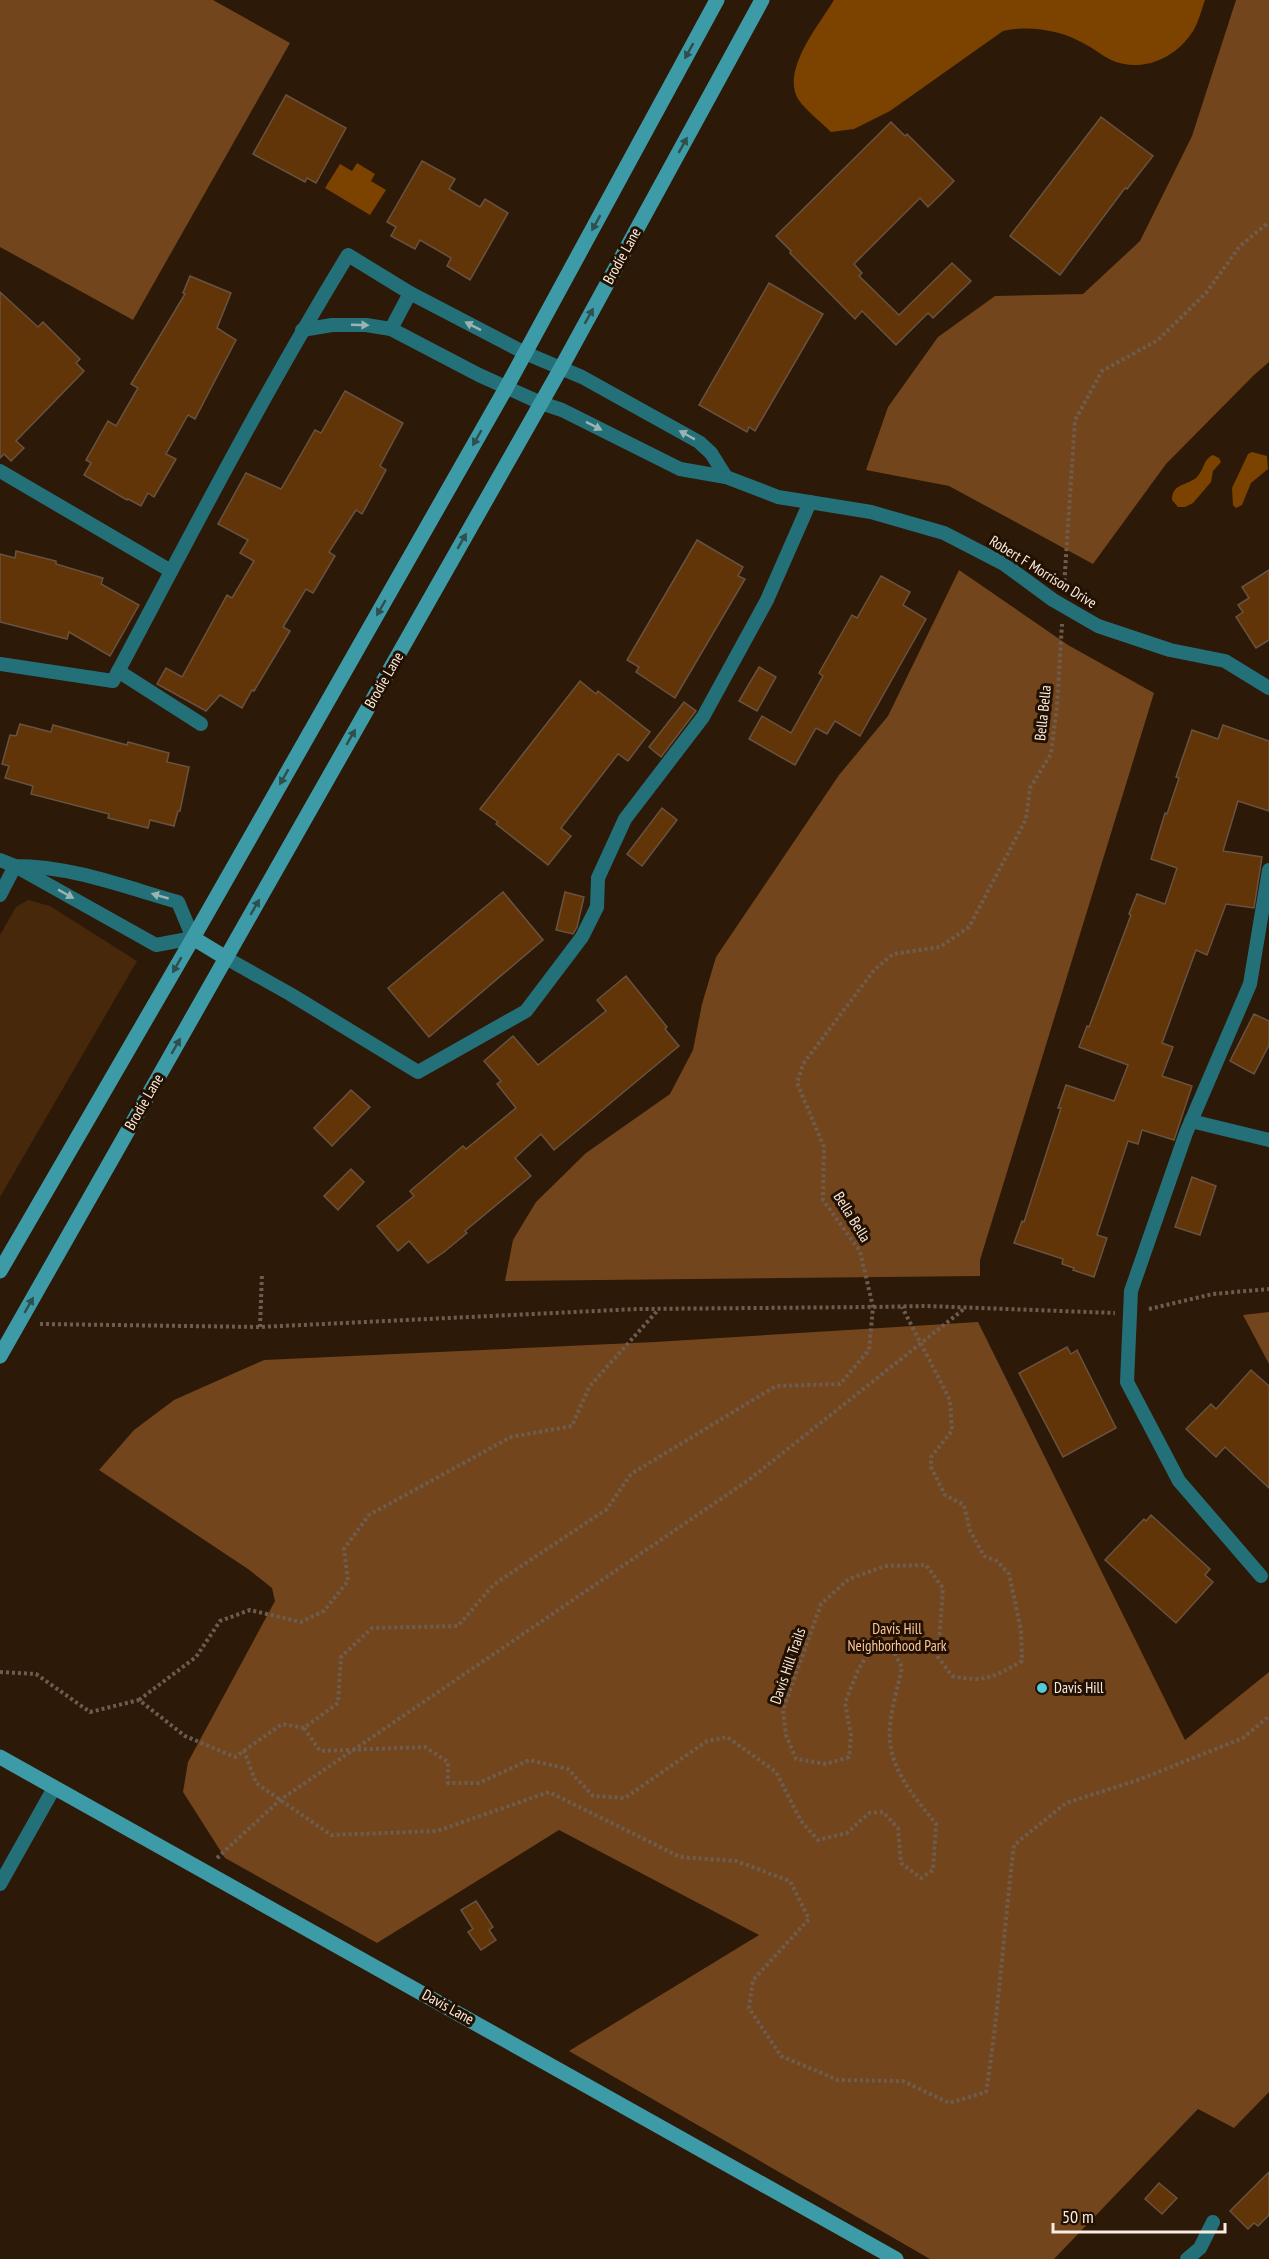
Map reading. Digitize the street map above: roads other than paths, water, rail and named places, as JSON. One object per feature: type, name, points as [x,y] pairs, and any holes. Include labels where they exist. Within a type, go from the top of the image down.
[{"type":"main road","points":[[0,1271],[193,938],[506,388],[717,0]]},
{"type":"main road","name":"Brodie Lane","points":[[0,1356],[561,368],[762,0]]},
{"type":"main road","points":[[193,938],[226,958]]},
{"type":"main road","name":"Davis Lane","points":[[0,1757],[896,2259]]},
{"type":"lane","points":[[0,664],[113,681],[235,449],[302,330],[348,255],[410,293],[525,353],[582,377],[699,442],[711,453],[726,477]]},
{"type":"lane","points":[[391,329],[410,293]]},
{"type":"lane","name":"Robert F Morrison Drive","points":[[302,330],[332,325],[366,325],[391,329],[506,388],[562,410],[680,469],[726,477],[778,496],[871,512],[944,533],[1004,564],[1098,626],[1170,650],[1225,661],[1269,688]]},
{"type":"lane","points":[[0,471],[171,571]]},
{"type":"lane","points":[[226,958],[418,1072],[526,1011],[582,936],[597,907],[598,878],[625,819],[703,717],[767,600],[810,502]]},
{"type":"lane","points":[[118,671],[201,724]]},
{"type":"lane","points":[[0,860],[15,866],[156,945],[193,938],[178,902],[73,872],[35,866],[15,866]]},
{"type":"lane","points":[[0,895],[15,866]]},
{"type":"lane","points":[[1261,1576],[1179,1481],[1127,1382],[1131,1291],[1191,1121],[1250,984],[1269,870]]},
{"type":"lane","points":[[1191,1121],[1269,1140]]},
{"type":"lane","points":[[0,1884],[54,1788]]},
{"type":"lane","points":[[1187,2259],[1200,2248],[1213,2222]]},
{"type":"place","name":"Davis Hill","points":[[1042,1688]]},
{"type":"park label","name":"Davis Hill Neighborhood Park","points":[[897,1638]]}]
